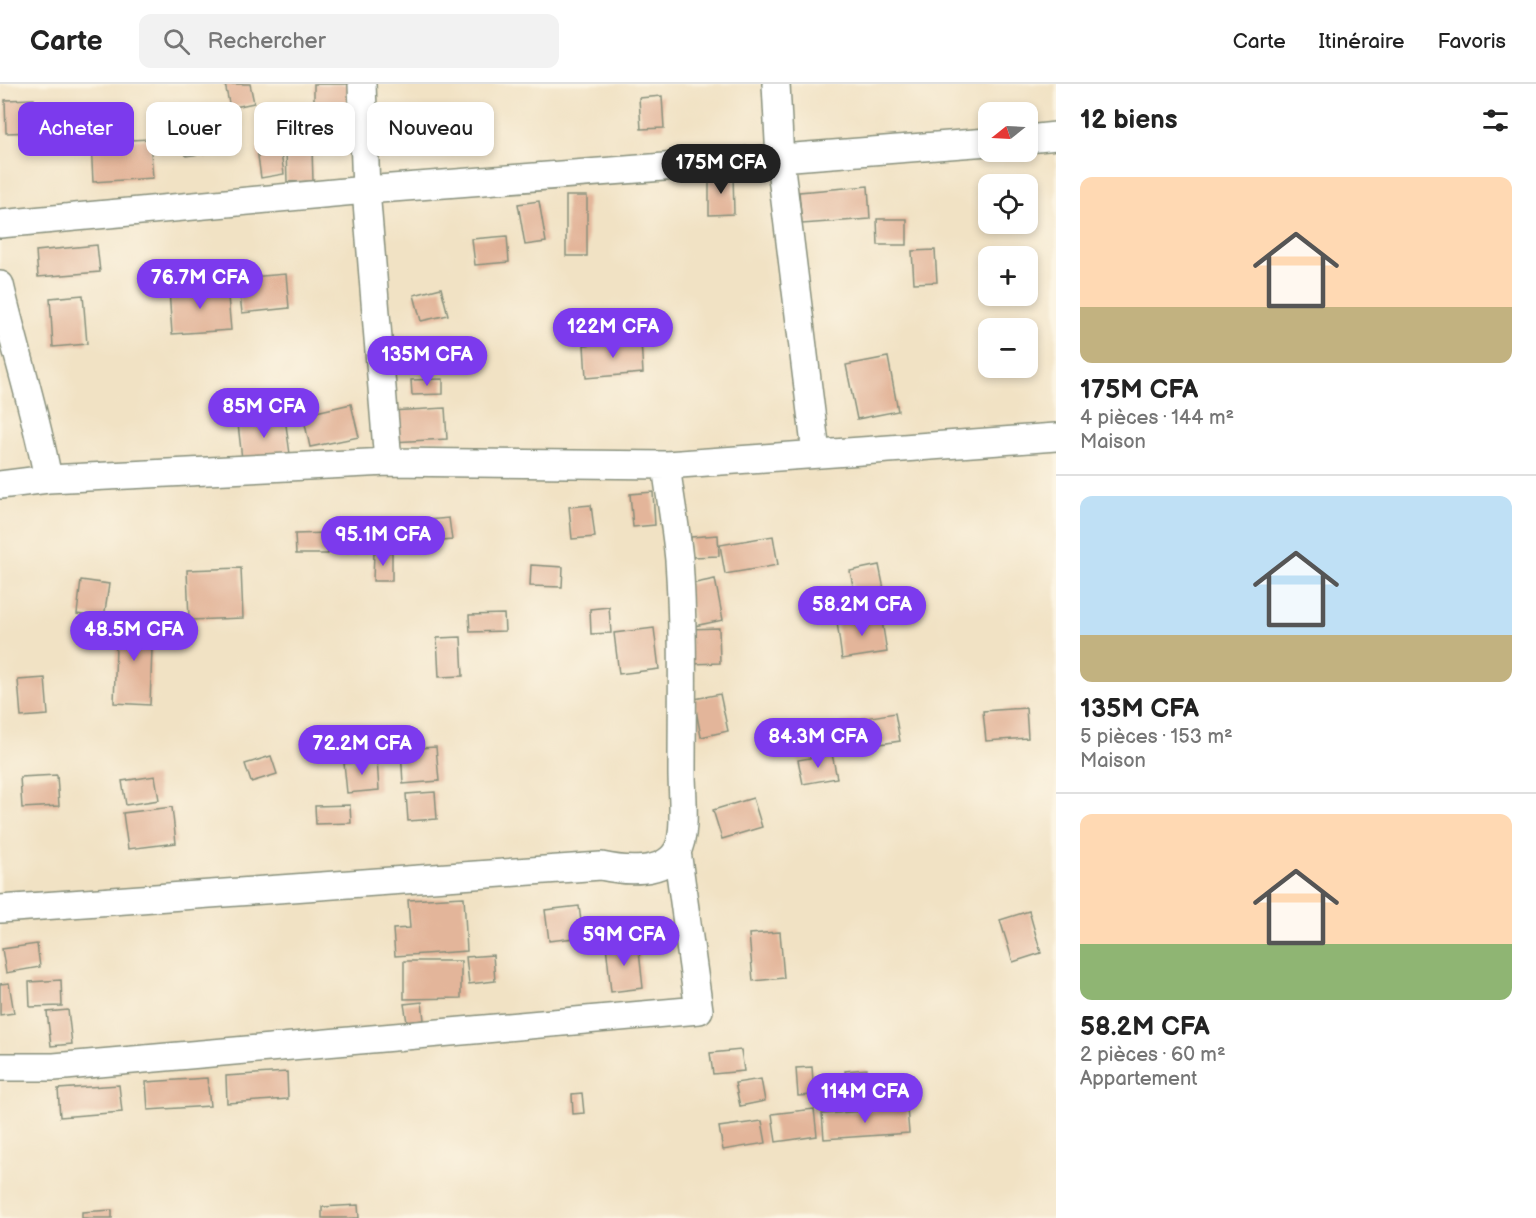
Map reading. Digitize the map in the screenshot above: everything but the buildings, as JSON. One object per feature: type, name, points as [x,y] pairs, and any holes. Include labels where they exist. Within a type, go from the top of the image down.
[{"type":"street","points":[[362,84],[366,190],[388,462]]},
{"type":"street","points":[[776,84],[780,160],[816,453]]},
{"type":"street","points":[[1038,138],[1056,136]]},
{"type":"street","points":[[0,224],[366,190],[780,160],[978,143]]},
{"type":"street","points":[[0,285],[6,343],[38,424],[48,479]]},
{"type":"street","points":[[0,485],[48,479],[388,462],[666,465],[1056,437]]},
{"type":"street","points":[[0,1067],[54,1067],[699,1010],[677,851],[682,833],[682,644],[679,559],[666,465]]},
{"type":"street","points":[[0,909],[601,866],[620,870],[642,869],[664,864],[677,851]]}]
